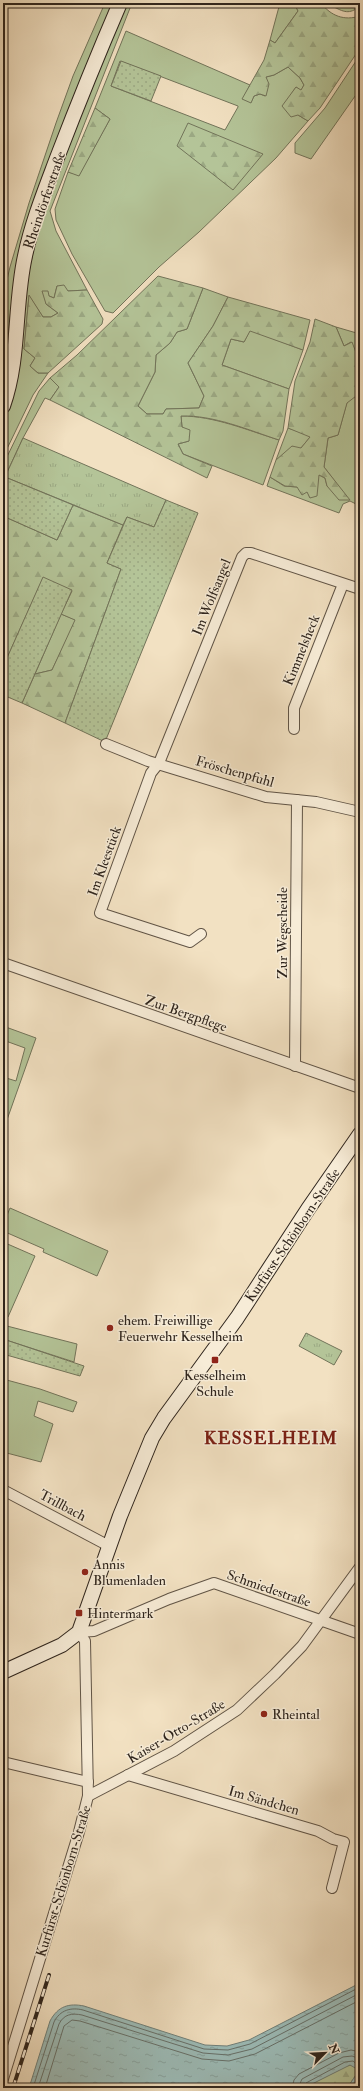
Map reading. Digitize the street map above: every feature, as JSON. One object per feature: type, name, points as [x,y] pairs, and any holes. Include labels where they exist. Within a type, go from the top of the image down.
[{"type":"street","name":"Rheindörferstraße","points":[[3,406],[8,388],[19,288],[32,227],[72,120],[120,3]]},
{"type":"street","name":"Im Wolfsangel","points":[[159,764],[242,557],[246,553],[251,553],[360,589]]},
{"type":"street","name":"Kimmelsheck","points":[[294,729],[294,708],[343,584]]},
{"type":"street","name":"Fröschenpfuhl","points":[[106,744],[148,761],[266,797],[316,802],[360,812]]},
{"type":"street","name":"Im Kleestück","points":[[159,764],[151,773],[100,913],[190,942],[202,934]]},
{"type":"street","name":"Zur Wegscheide","points":[[295,1066],[297,800]]},
{"type":"street","name":"Zur Bergpflege","points":[[3,963],[360,1088]]},
{"type":"street","name":"Kurfürst-Schönborn-Straße","points":[[3,2079],[79,1832],[88,1796],[85,1641],[79,1632],[109,1546],[152,1438],[164,1418],[237,1318],[308,1209],[360,1134]]},
{"type":"street","name":"Trillbach","points":[[3,1490],[109,1546]]},
{"type":"street","name":"Kaiser-Otto-Straße","points":[[88,1796],[128,1776],[204,1733],[236,1710],[302,1646],[360,1567]]},
{"type":"street","name":"Schmiedestraße","points":[[79,1632],[94,1631],[169,1599],[214,1583],[360,1634]]},
{"type":"street","points":[[3,1672],[62,1646],[79,1632]]},
{"type":"street","points":[[3,1762],[88,1782]]},
{"type":"street","name":"Im Sändchen","points":[[128,1776],[318,1831],[332,1839],[344,1842],[332,1888]]},
{"type":"green space","points":[[105,3],[115,3],[13,290],[3,384],[3,297],[10,267],[29,203],[56,123],[73,76]]},
{"type":"green space","points":[[126,3],[132,3],[50,211],[56,231],[87,290],[68,291],[57,286],[54,298],[49,296],[46,304],[58,313],[51,317],[43,317],[29,296],[24,349],[35,358],[30,366],[38,373],[48,373],[33,395],[3,457],[3,421],[13,393],[24,296],[35,243],[53,184]]},
{"type":"green space","points":[[280,3],[294,3],[298,11],[275,43],[270,40]]},
{"type":"green space","points":[[294,3],[321,3],[329,11],[343,18],[360,16],[360,48],[320,108],[308,121],[298,115],[291,117],[282,106],[296,87],[301,90],[304,85],[300,78],[288,67],[274,75],[266,77],[269,84],[266,96],[260,94],[254,96],[251,103],[242,99],[264,60],[270,40],[275,43],[298,11]]},
{"type":"green space","points":[[333,3],[360,3],[360,6],[353,11],[346,12],[332,6]]},
{"type":"green space","points":[[126,31],[250,85],[243,99],[251,102],[254,96],[260,94],[265,96],[266,77],[274,75],[288,67],[300,78],[304,85],[301,91],[296,87],[292,93],[298,115],[308,121],[276,158],[199,232],[159,267],[113,313],[105,311],[72,254],[56,220],[55,209],[68,172],[79,175],[110,119],[95,108]],"holes":[[[120,61],[238,106],[225,130],[111,86]]]},
{"type":"green space","points":[[360,55],[360,89],[311,159],[295,153],[295,143],[325,108]]},
{"type":"green space","points":[[121,61],[161,76],[151,101],[111,86]]},
{"type":"green space","points":[[95,108],[110,119],[79,176],[68,172]]},
{"type":"green space","points":[[188,123],[263,154],[233,190],[177,146]]},
{"type":"green space","points":[[158,276],[203,288],[187,329],[177,332],[170,343],[156,355],[155,372],[138,406],[147,414],[163,414],[166,409],[199,408],[204,396],[188,363],[213,326],[228,297],[310,320],[303,350],[250,331],[244,342],[231,339],[222,365],[289,389],[283,431],[279,440],[206,418],[181,416],[182,427],[190,430],[189,441],[178,444],[183,454],[212,466],[207,478],[50,400],[59,387],[50,378],[77,355]]},
{"type":"green space","points":[[64,285],[68,291],[87,290],[103,319],[102,324],[48,373],[38,373],[30,366],[35,358],[24,349],[29,295],[43,317],[51,317],[58,313],[46,304],[42,291],[48,291],[49,296],[54,298],[57,286]]},
{"type":"green space","points":[[203,288],[228,297],[213,326],[188,363],[204,396],[199,408],[166,409],[163,414],[147,414],[138,406],[155,372],[156,355],[170,343],[177,332],[187,329]]},
{"type":"green space","points":[[315,319],[336,327],[344,346],[352,342],[360,363],[360,393],[347,403],[338,435],[328,438],[324,467],[350,500],[339,500],[327,486],[325,478],[319,475],[317,496],[310,498],[307,492],[302,495],[297,487],[285,486],[270,477],[276,460],[292,446],[301,448],[310,437],[288,428],[295,381],[310,342]]},
{"type":"green space","points":[[336,327],[360,334],[360,363],[351,342],[344,346]]},
{"type":"green space","points":[[250,330],[303,350],[289,389],[222,365],[231,339],[244,342]]},
{"type":"green space","points":[[50,378],[59,387],[50,400],[45,398],[23,438],[3,481],[3,465],[39,391]]},
{"type":"green space","points":[[360,393],[360,506],[350,501],[343,504],[339,513],[267,486],[270,477],[284,486],[297,487],[307,491],[310,498],[319,475],[325,478],[327,486],[349,500],[324,467],[328,438],[338,435],[347,402]]},
{"type":"green space","points":[[181,416],[206,418],[279,440],[263,485],[183,454],[178,444],[189,441],[182,427]]},
{"type":"green space","points":[[288,428],[311,436],[301,448],[276,460]]},
{"type":"green space","points":[[23,438],[166,500],[154,527],[127,517],[123,525],[5,477]]},
{"type":"green space","points":[[5,477],[73,505],[57,540],[3,516],[3,481]]},
{"type":"green space","points":[[166,500],[198,513],[105,742],[65,723],[121,569],[107,563],[127,517],[154,527]]},
{"type":"green space","points":[[73,505],[123,525],[107,563],[121,569],[65,723],[22,703],[35,674],[52,670],[75,620],[61,614],[72,591],[43,578],[3,667],[3,516],[57,540]]},
{"type":"green space","points":[[43,577],[72,590],[22,703],[3,695],[3,667]]},
{"type":"green space","points":[[61,614],[76,620],[52,670],[35,674]]},
{"type":"green space","points":[[3,1026],[36,1038],[3,1131],[3,1077],[16,1081],[25,1048],[3,1040]]},
{"type":"green space","points":[[10,1208],[108,1251],[97,1276],[43,1252],[44,1249],[3,1231],[3,1225]]},
{"type":"green space","points":[[3,1242],[35,1256],[8,1317],[3,1315]]},
{"type":"green space","points":[[3,1325],[77,1344],[74,1362],[3,1339]]},
{"type":"green space","points":[[306,1333],[342,1351],[334,1365],[299,1346]]},
{"type":"green space","points":[[3,1339],[84,1366],[80,1376],[3,1354]]},
{"type":"green space","points":[[3,1379],[40,1389],[77,1402],[73,1412],[38,1401],[34,1416],[53,1424],[41,1462],[3,1452]]},
{"type":"green space","points":[[352,2065],[357,2069],[356,2075],[347,2088],[304,2088],[346,2066]]},
{"type":"water","points":[[360,1983],[360,2088],[347,2088],[356,2075],[357,2069],[350,2065],[304,2088],[29,2088],[50,2021],[60,2009],[69,2005],[84,2006],[205,2045],[227,2046],[249,2040]]},
{"type":"railway","points":[[13,2088],[49,1975]]},
{"type":"place","name":"ehem. Freiwillige Feuerwehr Kesselheim","points":[[110,1328]]},
{"type":"place","name":"Kesselheim Schule","points":[[215,1360]]},
{"type":"place","name":"Annis Blumenladen","points":[[85,1572]]},
{"type":"place","name":"Hintermark","points":[[79,1613]]},
{"type":"place","name":"Rheintal","points":[[264,1714]]},
{"type":"district","name":"KESSELHEIM","points":[[271,1438]]}]
